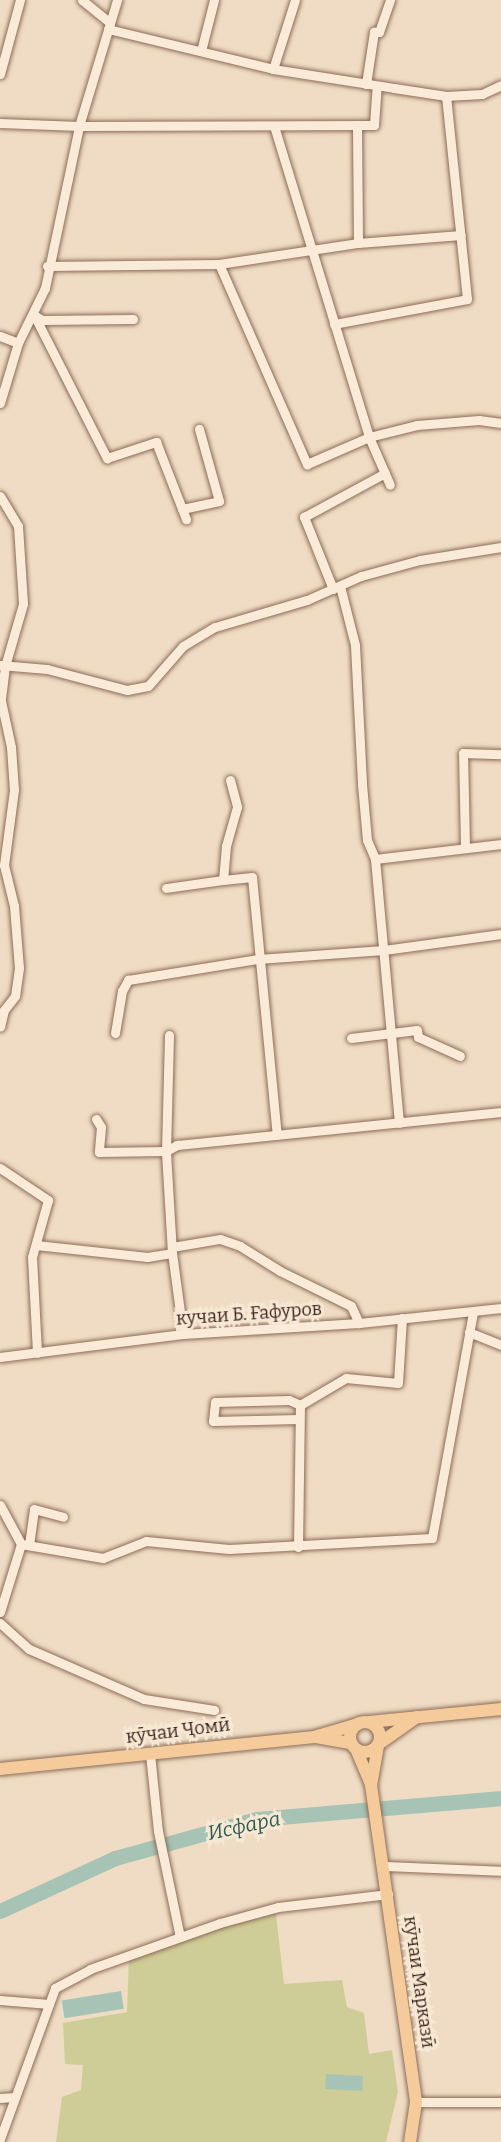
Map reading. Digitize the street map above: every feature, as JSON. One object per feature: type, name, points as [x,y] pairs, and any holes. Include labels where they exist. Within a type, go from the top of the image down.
[{"type":"main road","name":"кӯчаи Ҷомӣ","points":[[0,1769],[314,1737],[364,1723],[501,1709]]},
{"type":"main road","points":[[314,1737],[370,1752],[417,1717]]},
{"type":"main road","points":[[364,1723],[380,1732],[371,1788],[350,1734],[364,1723]]},
{"type":"main road","name":"кӯчаи Марказӣ","points":[[371,1788],[384,1866],[416,2102],[410,2142]]},
{"type":"street","points":[[0,74],[20,0]]},
{"type":"street","points":[[82,0],[109,26],[273,69],[446,96],[482,94],[501,85]]},
{"type":"street","points":[[0,403],[18,343],[34,315],[45,288],[47,266],[79,126],[117,0]]},
{"type":"street","points":[[201,51],[214,0]]},
{"type":"street","points":[[273,69],[295,0]]},
{"type":"street","points":[[366,84],[374,32],[379,32],[390,0]]},
{"type":"street","points":[[0,123],[79,126],[374,124],[377,86]]},
{"type":"street","points":[[334,324],[467,299],[446,96]]},
{"type":"street","points":[[357,125],[358,243]]},
{"type":"street","points":[[274,126],[369,437],[390,485]]},
{"type":"street","points":[[47,266],[219,264],[358,243],[461,235]]},
{"type":"street","points":[[219,264],[307,464],[369,437],[417,425],[479,420],[501,423]]},
{"type":"street","points":[[34,315],[42,320],[133,319]]},
{"type":"street","points":[[34,315],[107,458],[156,442],[184,514],[219,501],[199,429]]},
{"type":"street","points":[[0,336],[18,343]]},
{"type":"street","points":[[385,473],[304,518],[337,588],[355,645],[367,840],[375,859],[399,1123]]},
{"type":"street","points":[[0,496],[18,526],[23,604],[3,666],[1,701],[11,747],[14,790],[4,865],[14,906],[19,968],[15,996],[4,1010],[0,1027]]},
{"type":"street","points":[[3,666],[46,669],[127,690],[148,686],[183,646],[215,627],[270,613],[337,588],[361,576],[420,560],[501,547]]},
{"type":"street","points":[[465,846],[463,753],[501,754]]},
{"type":"street","points":[[223,880],[226,846],[237,807],[230,780]]},
{"type":"street","points":[[375,859],[465,846],[501,844]]},
{"type":"street","points":[[166,888],[252,877],[258,959],[277,1135]]},
{"type":"street","points":[[115,1033],[122,991],[128,980],[258,959],[384,950],[501,934]]},
{"type":"street","points":[[351,1038],[417,1030],[418,1037],[460,1056]]},
{"type":"street","points":[[169,1035],[166,1151],[172,1250],[183,1334]]},
{"type":"street","points":[[96,1119],[101,1126],[99,1152],[166,1151],[177,1145],[501,1112]]},
{"type":"street","points":[[0,1168],[48,1200],[32,1257],[37,1353]]},
{"type":"street","points":[[36,1245],[147,1257],[220,1239],[240,1246],[280,1271],[351,1306],[359,1323]]},
{"type":"street","name":"кучаи Б. Ғафуров","points":[[0,1357],[183,1334],[359,1323],[501,1308]]},
{"type":"street","points":[[0,1505],[25,1545],[103,1558],[146,1541],[229,1549],[432,1538],[473,1312]]},
{"type":"street","points":[[299,1419],[213,1421],[215,1402],[289,1400],[300,1405],[326,1393],[346,1378],[398,1383],[402,1317]]},
{"type":"street","points":[[469,1332],[501,1345]]},
{"type":"street","points":[[298,1547],[300,1405]]},
{"type":"street","points":[[0,1612],[25,1545],[34,1509],[63,1517]]},
{"type":"street","points":[[0,1623],[29,1649],[144,1699],[214,1710]]},
{"type":"street","points":[[150,1754],[158,1831],[180,1937]]},
{"type":"street","points":[[384,1866],[501,1871]]},
{"type":"street","points":[[0,2139],[55,1988],[90,1969],[180,1937],[278,1907],[388,1894]]},
{"type":"street","points":[[0,2000],[50,2004]]},
{"type":"street","points":[[0,2098],[15,2097]]},
{"type":"street","points":[[416,2102],[501,2102]]},
{"type":"shaded area","points":[[275,1906],[284,1984],[342,1980],[347,2007],[364,2013],[369,2054],[392,2050],[398,2092],[386,2142],[56,2142],[62,2097],[81,2090],[83,2065],[65,2064],[63,2023],[127,2012],[129,1955]]},
{"type":"shaded area","points":[[121,1991],[124,2009],[65,2018],[62,2000]]},
{"type":"shaded area","points":[[326,2074],[363,2076],[362,2091],[325,2089]]},
{"type":"waterway","name":"Исфара","points":[[0,1911],[115,1858],[257,1819],[501,1798]]}]
